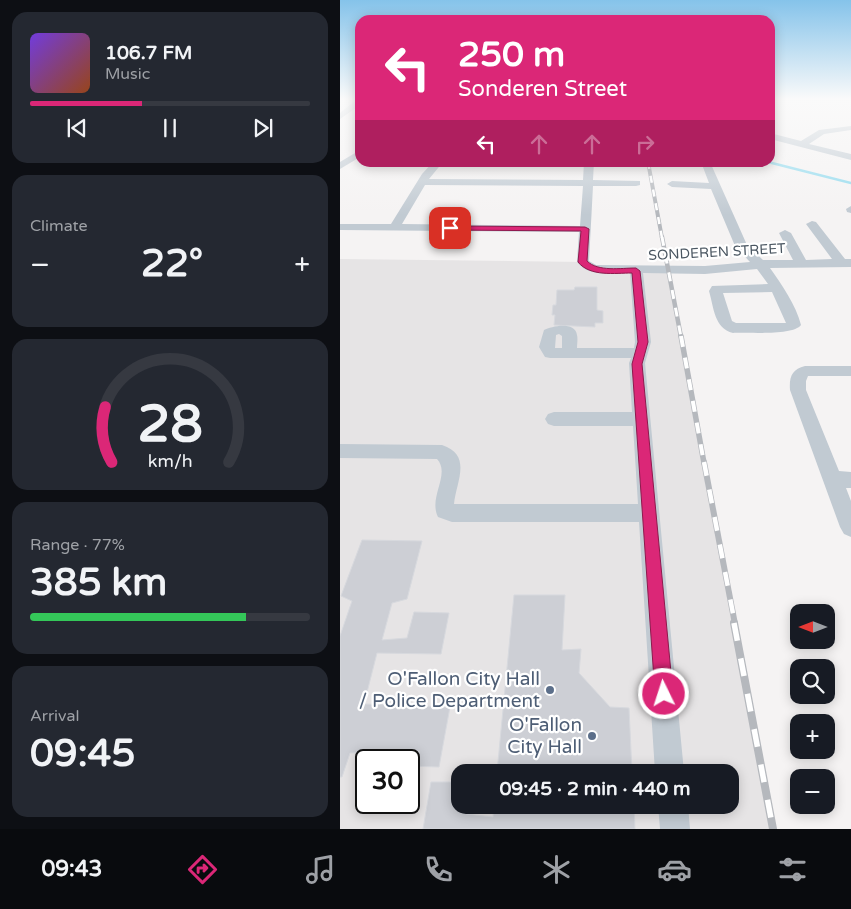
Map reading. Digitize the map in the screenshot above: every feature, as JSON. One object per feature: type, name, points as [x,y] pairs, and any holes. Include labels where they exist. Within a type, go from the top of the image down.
[{"type":"street","points":[[776,138],[851,158]]},
{"type":"street","points":[[801,145],[813,138]]},
{"type":"street","points":[[340,166],[355,156]]},
{"type":"street","points":[[394,228],[422,182],[435,167]]},
{"type":"street","points":[[340,228],[585,229],[589,167]]},
{"type":"street","points":[[707,167],[741,246],[770,275],[794,325],[790,327],[734,328],[725,324],[717,290],[776,288]]},
{"type":"street","points":[[422,182],[636,183]]},
{"type":"street","points":[[672,184],[715,186]]},
{"type":"street","points":[[812,224],[831,251],[847,263]]},
{"type":"street","name":"SONDEREN STREET","points":[[585,229],[582,262],[586,266],[600,270],[705,270],[801,263],[847,263]]},
{"type":"street","points":[[785,233],[801,263]]},
{"type":"street","points":[[636,271],[643,342],[637,364],[669,764]]},
{"type":"street","points":[[569,353],[570,334],[559,330],[549,333],[548,347],[550,353],[569,353],[639,353]]},
{"type":"street","points":[[851,371],[812,371],[800,374],[797,379],[798,390],[842,479],[851,527]]},
{"type":"street","points":[[554,419],[641,419]]},
{"type":"street","points":[[340,451],[442,452],[450,459],[453,469],[443,503],[445,511],[452,513],[649,513]]},
{"type":"street","points":[[674,814],[675,829]]},
{"type":"shaded area","points":[[340,259],[583,262],[586,266],[669,271],[773,829],[340,829]]},
{"type":"building","points":[[575,287],[597,287],[597,310],[603,311],[603,323],[595,323],[595,327],[554,325],[555,315],[552,315],[553,305],[556,305],[557,290],[574,290]]},
{"type":"building","points":[[362,540],[422,541],[407,599],[392,603],[382,640],[407,638],[414,612],[449,613],[441,654],[377,653],[364,704],[450,707],[439,767],[420,766],[420,749],[355,749],[355,753],[350,753],[342,777],[340,777],[340,636],[352,601],[341,596]]},
{"type":"building","name":"O'Fallon City Hall / Police Department","points":[[514,595],[565,595],[562,650],[581,649],[579,673],[610,707],[629,708],[632,764],[498,764]]},
{"type":"building","points":[[431,782],[451,782],[451,814],[493,817],[493,814],[634,814],[635,829],[423,829]]},
{"type":"waterway","points":[[775,164],[851,183]]},
{"type":"railway","points":[[649,167],[662,238]]},
{"type":"railway","points":[[662,237],[681,337]]},
{"type":"railway","points":[[681,336],[704,463]]},
{"type":"railway","points":[[704,462],[735,624]]},
{"type":"railway","points":[[734,623],[773,829]]},
{"type":"place","name":"O'Fallon City Hall / Police Department","points":[[550,690]]},
{"type":"place","name":"O'Fallon City Hall","points":[[592,736]]},
{"type":"route","points":[[450,228],[585,229],[582,262],[586,266],[600,270],[636,271],[643,342],[637,364],[664,694]]}]
